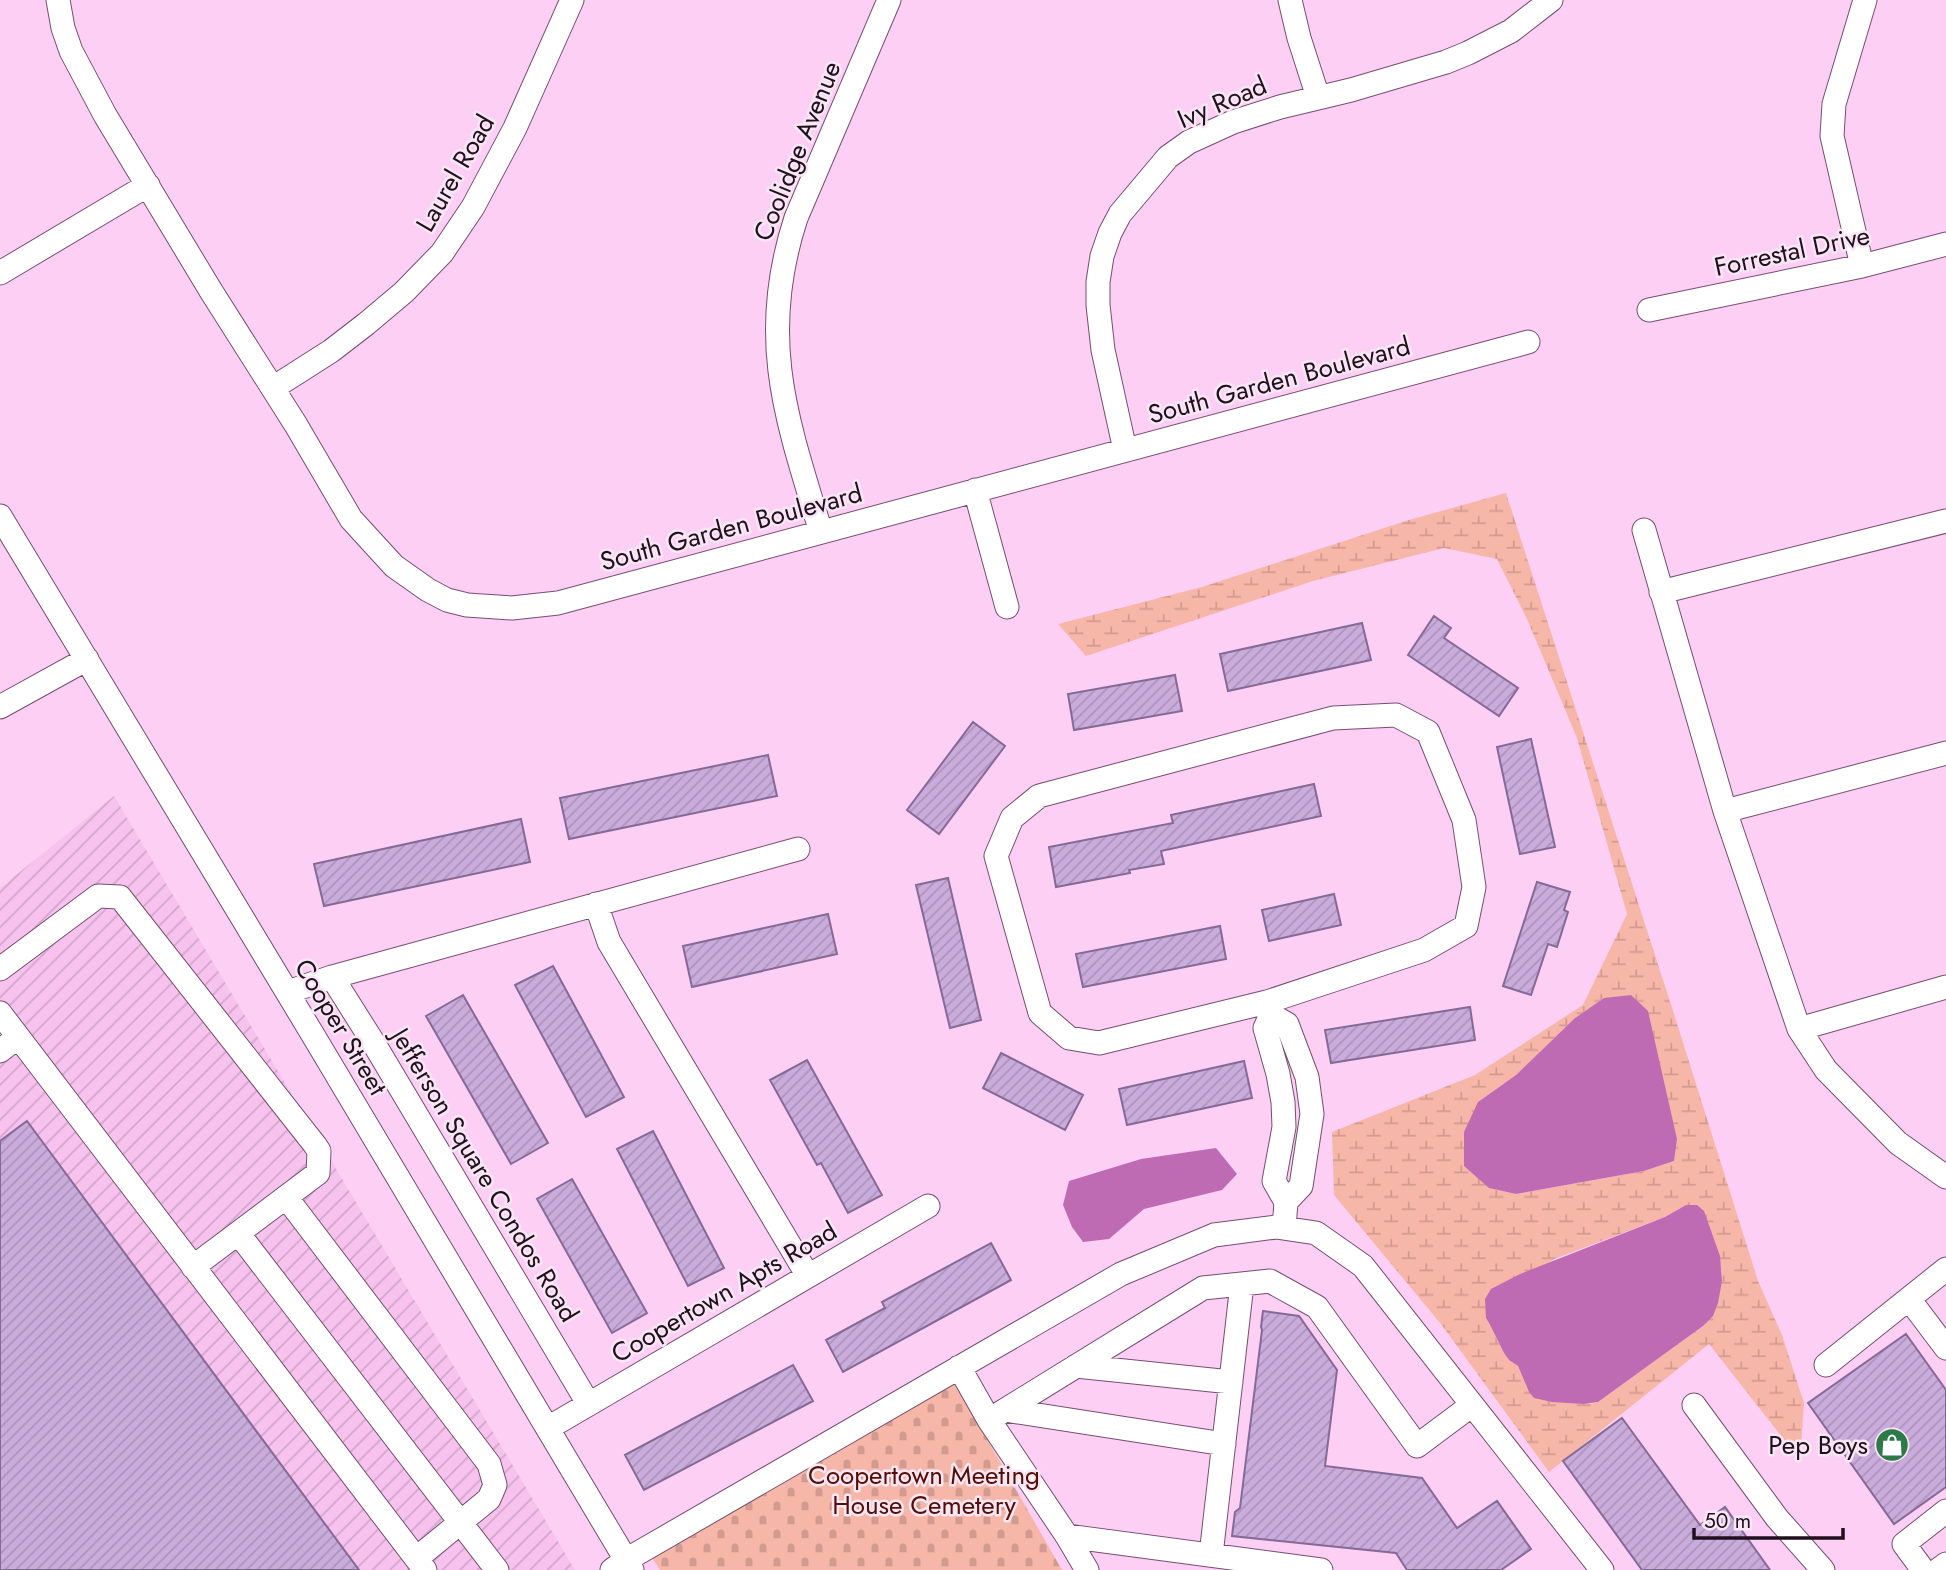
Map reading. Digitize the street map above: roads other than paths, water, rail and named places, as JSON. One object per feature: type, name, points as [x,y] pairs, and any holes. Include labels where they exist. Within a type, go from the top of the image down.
[{"type":"street","name":"South Garden Boulevard","points":[[58,0],[63,28],[76,62],[105,115],[351,519],[394,566],[410,579],[447,600],[467,605],[512,608],[558,603],[1528,342]]},
{"type":"street","name":"Laurel Road","points":[[273,388],[331,351],[366,324],[404,292],[442,253],[473,207],[515,128],[572,0]]},
{"type":"street","name":"Coolidge Avenue","points":[[821,532],[789,426],[779,372],[779,281],[796,218],[889,0]]},
{"type":"street","points":[[1290,0],[1318,97]]},
{"type":"street","name":"Ivy Road","points":[[1125,450],[1103,350],[1098,282],[1102,256],[1120,214],[1168,158],[1189,142],[1233,122],[1446,62],[1468,53],[1511,31],[1551,0]]},
{"type":"street","points":[[1862,266],[1832,136],[1834,104],[1865,0]]},
{"type":"street","points":[[0,274],[148,185]]},
{"type":"street","name":"Forrestal Drive","points":[[1649,310],[1862,266],[1946,244]]},
{"type":"street","points":[[975,491],[1007,607]]},
{"type":"street","name":"Cooper Street","points":[[0,516],[548,1428],[623,1567]]},
{"type":"street","points":[[1661,592],[1946,521]]},
{"type":"street","points":[[1644,530],[1725,811],[1799,1029],[1826,1070],[1898,1143],[1946,1177]]},
{"type":"street","points":[[0,698],[84,656]]},
{"type":"street","points":[[0,707],[84,656]]},
{"type":"street","points":[[1396,715],[1428,732],[1464,820],[1474,887],[1466,926],[1424,950],[1269,1009],[1098,1044],[1069,1038],[1040,1013],[996,856],[1012,818],[1039,796],[1333,718],[1396,715]]},
{"type":"street","points":[[1725,811],[1946,753]]},
{"type":"street","points":[[288,992],[332,976],[799,849]]},
{"type":"street","points":[[0,969],[98,895],[120,897],[319,1152],[318,1173],[194,1266]]},
{"type":"street","points":[[596,904],[609,942],[808,1276]]},
{"type":"street","name":"Jefferson Square Condos Road","points":[[332,976],[588,1403]]},
{"type":"street","points":[[1799,1029],[1946,987]]},
{"type":"street","points":[[1269,1009],[1265,1028],[1283,1102],[1284,1127],[1274,1181],[1286,1202],[1283,1228]]},
{"type":"street","points":[[0,1013],[421,1564],[460,1523],[489,1499],[495,1485],[489,1465],[286,1197]]},
{"type":"street","points":[[0,1051],[18,1037]]},
{"type":"street","name":"Coopertown Apts Road","points":[[548,1428],[928,1206]]},
{"type":"street","points":[[623,1567],[959,1367],[1133,1269],[1213,1235],[1276,1227],[1316,1233],[1363,1266],[1602,1570]]},
{"type":"street","points":[[239,1233],[497,1570]]},
{"type":"street","points":[[1826,1365],[1946,1269]]},
{"type":"street","points":[[997,1415],[1203,1288],[1270,1281],[1317,1307],[1417,1446],[1472,1405]]},
{"type":"street","points":[[1212,1555],[1242,1284]]},
{"type":"street","points":[[1909,1299],[1946,1348]]},
{"type":"street","points":[[1076,1366],[1231,1382]]},
{"type":"street","points":[[959,1367],[997,1415],[1087,1570]]},
{"type":"street","points":[[1694,1405],[1777,1518],[1823,1570]]},
{"type":"street","points":[[997,1415],[1224,1444]]},
{"type":"street","points":[[1923,1570],[1905,1544],[1946,1511]]},
{"type":"street","points":[[1067,1536],[1321,1570]]},
{"type":"street","points":[[1938,1570],[1946,1564]]},
{"type":"place","name":"Pep Boys","points":[[1892,1445]]},
{"type":"park label","name":"Coopertown Meeting House Cemetery","points":[[924,1490]]}]
